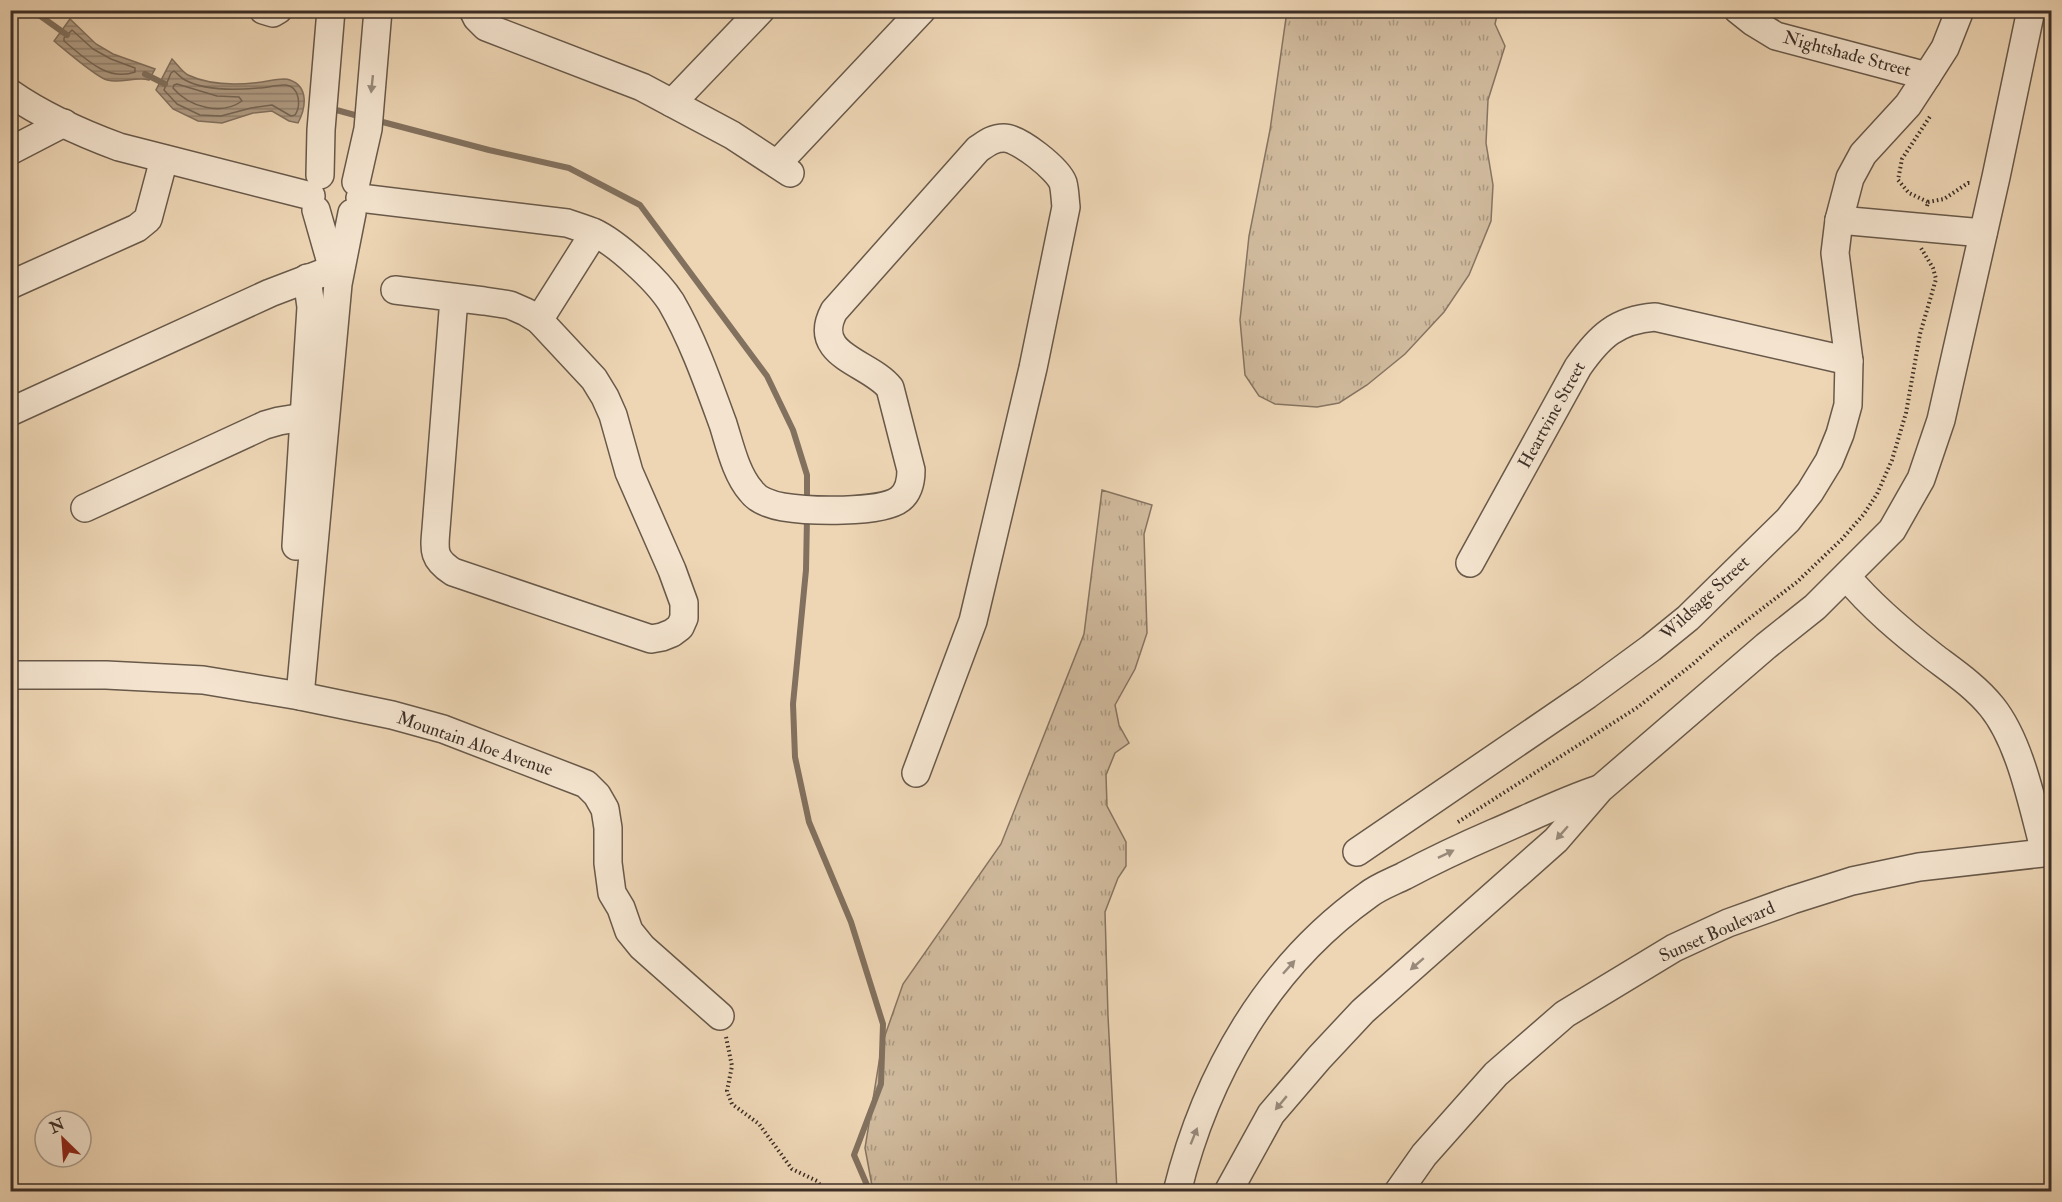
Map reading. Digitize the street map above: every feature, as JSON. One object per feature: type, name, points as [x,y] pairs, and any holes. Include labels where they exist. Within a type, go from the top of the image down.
[{"type":"street","points":[[263,10],[273,14],[278,10]]},
{"type":"street","points":[[331,10],[316,194],[337,273]]},
{"type":"street","points":[[300,696],[337,273],[356,197],[368,129],[378,10]]},
{"type":"street","points":[[672,102],[761,10]]},
{"type":"street","points":[[483,13],[486,27],[642,87],[732,135],[784,169],[922,10]]},
{"type":"street","name":"Nightshade Street","points":[[1737,10],[1776,36],[1927,76]]},
{"type":"street","name":"Nightshade Street","points":[[1839,219],[1850,178],[1863,154],[1908,105],[1945,48],[1960,10]]},
{"type":"street","points":[[1228,1191],[1271,1114],[1363,1011],[1556,840],[1600,789],[1766,646],[1815,607],[1892,530],[1921,479],[1941,420],[1995,184],[2031,10]]},
{"type":"street","points":[[10,93],[64,123],[119,147],[316,194]]},
{"type":"street","points":[[10,151],[64,123]]},
{"type":"street","points":[[356,197],[567,223],[594,233],[633,259],[670,300],[691,342],[734,457],[750,491],[759,499],[784,507],[832,510],[878,508],[890,505],[901,498],[906,491],[911,470],[890,388],[884,380],[845,358],[836,350],[828,333],[828,322],[834,311],[978,149],[992,140],[1013,139],[1058,174],[1063,183],[1066,207],[1033,368],[973,621],[916,772]]},
{"type":"street","points":[[10,285],[137,228],[148,219],[164,159]]},
{"type":"street","points":[[316,194],[336,170],[344,172],[356,197]]},
{"type":"street","points":[[316,194],[322,216],[338,219],[356,197]]},
{"type":"street","points":[[1839,219],[1983,233]]},
{"type":"street","name":"Wildsage Street","points":[[1357,852],[1587,695],[1651,648],[1688,618],[1788,520],[1810,492],[1829,461],[1848,405],[1849,361],[1835,253],[1839,219]]},
{"type":"street","points":[[539,320],[594,233]]},
{"type":"street","points":[[10,412],[270,293],[307,278],[337,273]]},
{"type":"street","points":[[291,621],[311,307],[307,278]]},
{"type":"street","points":[[395,290],[510,305],[526,312],[539,320],[594,379],[606,397],[629,472],[684,603],[684,618],[680,627],[662,637],[651,639],[453,572],[436,557],[436,529],[454,298]]},
{"type":"street","name":"Heartvine Street","points":[[1470,563],[1578,367],[1605,334],[1618,326],[1641,318],[1655,317],[1849,361]]},
{"type":"street","points":[[85,508],[265,425],[304,417]]},
{"type":"street","points":[[1847,577],[1866,600],[1967,683],[1993,708],[2010,737],[2048,852]]},
{"type":"street","name":"Mountain Aloe Avenue","points":[[10,675],[106,675],[203,680],[300,696],[392,715],[443,729],[586,784],[597,795],[605,809],[612,892],[621,908],[629,931],[642,947],[720,1016]]},
{"type":"street","points":[[1177,1191],[1191,1143],[1239,1036],[1288,966],[1369,894],[1430,862],[1566,800],[1600,789]]},
{"type":"street","name":"Sunset Boulevard","points":[[1398,1191],[1424,1155],[1496,1074],[1564,1014],[1674,948],[1728,923],[1852,881],[1919,867],[2048,852]]},
{"type":"path","points":[[1928,202],[1944,199],[1968,183],[1995,184]]},
{"type":"path","points":[[720,1016],[732,1066],[727,1091],[732,1104],[759,1124],[792,1169],[817,1181],[825,1191]]},
{"type":"green space","points":[[1287,11],[1498,11],[1495,24],[1505,46],[1488,100],[1486,143],[1493,185],[1491,221],[1469,275],[1444,312],[1405,354],[1367,385],[1339,403],[1317,407],[1275,404],[1259,396],[1245,375],[1240,320],[1249,236],[1270,130]]},
{"type":"green space","points":[[1102,490],[1152,505],[1144,534],[1147,633],[1135,669],[1115,705],[1119,725],[1129,743],[1115,753],[1106,775],[1107,806],[1126,842],[1126,866],[1118,878],[1105,912],[1117,1191],[873,1191],[865,1148],[882,1044],[903,984],[1001,844],[1084,634]]},
{"type":"water","points":[[70,19],[96,44],[113,54],[155,69],[149,80],[107,80],[80,63],[54,41]]},
{"type":"water","points":[[172,59],[188,75],[215,83],[244,84],[287,79],[296,83],[304,98],[303,111],[298,123],[289,121],[272,111],[253,113],[222,123],[198,121],[173,109],[156,90]]},
{"type":"waterway","points":[[32,10],[67,35]]},
{"type":"waterway","points":[[145,74],[165,84]]},
{"type":"waterway","points":[[329,108],[362,117]]},
{"type":"waterway","points":[[375,120],[569,168],[640,205],[767,376],[793,430],[807,475],[807,504]]},
{"type":"waterway","points":[[807,517],[806,570],[793,704],[795,757],[809,822],[851,922],[883,1024],[881,1084],[854,1155],[870,1192]]}]
